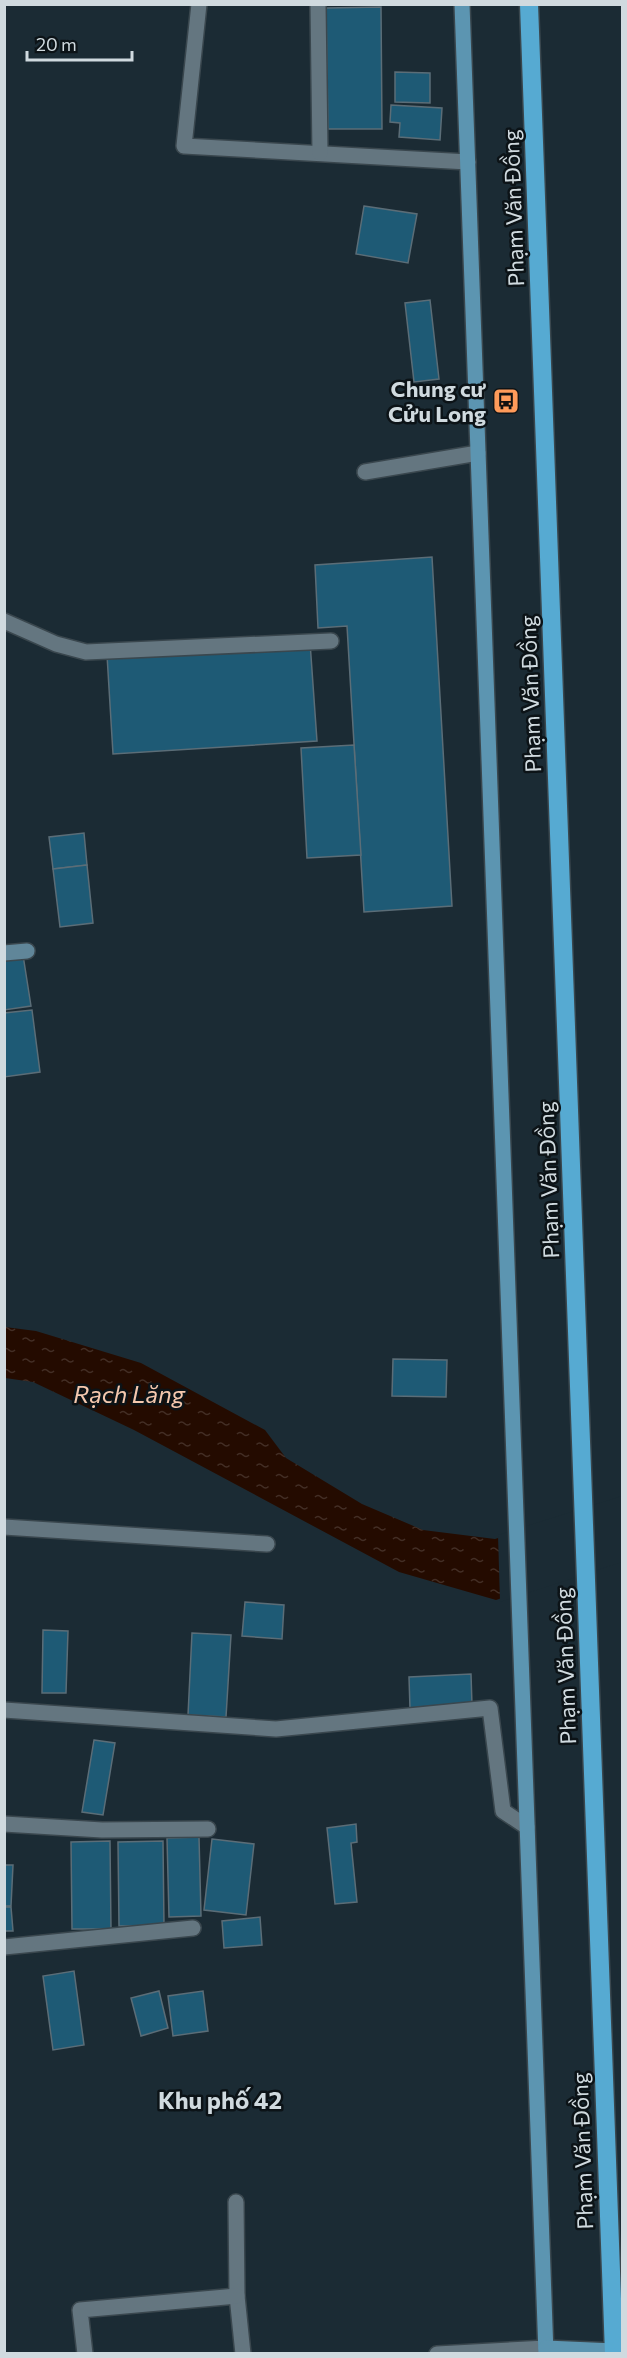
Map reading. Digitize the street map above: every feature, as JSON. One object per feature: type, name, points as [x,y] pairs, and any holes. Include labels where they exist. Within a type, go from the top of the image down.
[{"type":"highway","name":"Phạm Văn Đồng","points":[[529,4],[614,2352]]},
{"type":"main road","name":"Phạm Văn Đồng","points":[[462,4],[546,2351]]},
{"type":"main road","points":[[546,2351],[614,2352]]},
{"type":"street","points":[[199,4],[184,146],[468,162]]},
{"type":"street","points":[[318,4],[320,153]]},
{"type":"street","points":[[365,472],[478,453]]},
{"type":"street","points":[[4,621],[56,644],[86,652],[331,641]]},
{"type":"street","points":[[4,953],[27,951]]},
{"type":"street","points":[[4,1527],[267,1545]]},
{"type":"street","points":[[4,1710],[276,1729],[490,1708],[503,1811],[527,1827]]},
{"type":"street","points":[[4,1824],[102,1830],[208,1829]]},
{"type":"street","points":[[4,1947],[193,1928]]},
{"type":"street","points":[[236,2202],[237,2296],[243,2354]]},
{"type":"street","points":[[85,2354],[80,2310],[237,2296]]},
{"type":"street","points":[[437,2354],[546,2351]]},
{"type":"water","name":"Rạch Lăng","points":[[5,1327],[36,1331],[141,1363],[265,1430],[286,1458],[362,1504],[423,1530],[495,1539],[622,1499],[622,1559],[496,1600],[399,1572],[134,1430],[33,1382],[5,1378]]},
{"type":"pier","points":[[622,1496],[622,1562],[500,1602],[498,1535]]},
{"type":"building","points":[[381,7],[382,129],[328,129],[326,8]]},
{"type":"building","points":[[395,72],[430,73],[430,103],[395,102]]},
{"type":"building","points":[[391,105],[442,108],[440,140],[399,137],[400,123],[390,122]]},
{"type":"building","points":[[364,206],[417,214],[408,263],[356,254]]},
{"type":"building","points":[[430,300],[439,379],[414,382],[405,303]]},
{"type":"building","points":[[432,557],[452,906],[364,912],[347,626],[318,628],[315,565]]},
{"type":"building","points":[[310,642],[317,741],[113,754],[107,655]]},
{"type":"building","points":[[354,745],[361,855],[307,858],[301,748]]},
{"type":"building","points":[[84,833],[87,865],[53,869],[49,837]]},
{"type":"building","points":[[87,865],[93,923],[60,927],[53,869]]},
{"type":"building","points":[[23,955],[31,1006],[4,1010],[4,958]]},
{"type":"building","points":[[32,1010],[40,1072],[4,1077],[4,1013]]},
{"type":"building","points":[[393,1359],[447,1360],[446,1397],[392,1396]]},
{"type":"building","points":[[245,1602],[284,1605],[282,1639],[242,1636]]},
{"type":"building","points":[[43,1630],[68,1631],[66,1693],[42,1693]]},
{"type":"building","points":[[192,1633],[231,1635],[226,1717],[188,1715]]},
{"type":"building","points":[[471,1674],[472,1705],[410,1709],[409,1677]]},
{"type":"building","points":[[94,1740],[115,1743],[103,1815],[82,1812]]},
{"type":"building","points":[[356,1824],[357,1842],[351,1843],[357,1902],[335,1904],[327,1828]]},
{"type":"building","points":[[199,1837],[201,1916],[169,1917],[167,1838]]},
{"type":"building","points":[[212,1839],[254,1844],[246,1915],[204,1910]]},
{"type":"building","points":[[110,1841],[111,1929],[72,1929],[71,1842]]},
{"type":"building","points":[[163,1841],[164,1926],[119,1926],[118,1842]]},
{"type":"building","points":[[4,1865],[13,1865],[11,1906],[4,1906]]},
{"type":"building","points":[[4,1907],[11,1907],[13,1931],[4,1931]]},
{"type":"building","points":[[260,1917],[262,1945],[224,1948],[222,1921]]},
{"type":"building","points":[[74,1971],[84,2045],[53,2050],[43,1976]]},
{"type":"building","points":[[159,1991],[168,2028],[141,2036],[131,1998]]},
{"type":"building","points":[[203,1991],[208,2031],[173,2036],[168,1996]]},
{"type":"place","name":"Chung cư Cửu Long","points":[[506,401]]},
{"type":"district","name":"Khu phố 42","points":[[220,2099]]}]
